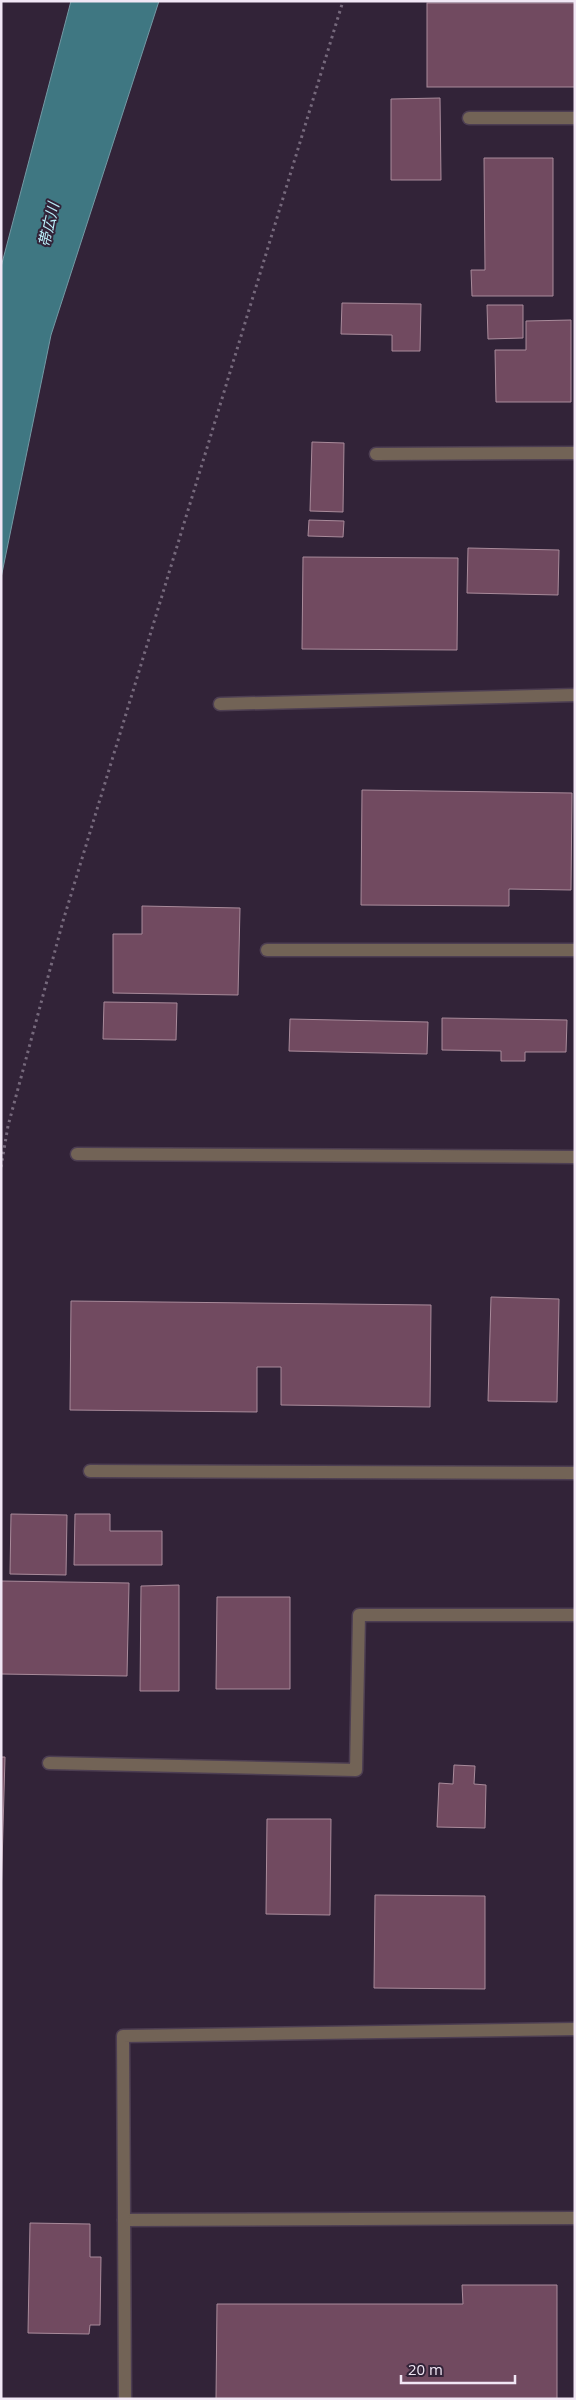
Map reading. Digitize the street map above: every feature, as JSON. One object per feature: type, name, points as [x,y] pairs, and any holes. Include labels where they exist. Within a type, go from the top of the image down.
[{"type":"lane","points":[[470,118],[575,118]]},
{"type":"lane","points":[[376,454],[575,453]]},
{"type":"lane","points":[[220,704],[575,695]]},
{"type":"lane","points":[[267,950],[575,950]]},
{"type":"lane","points":[[77,1154],[575,1158]]},
{"type":"lane","points":[[90,1471],[575,1473]]},
{"type":"lane","points":[[49,1763],[356,1770],[359,1615],[575,1615]]},
{"type":"lane","points":[[125,2399],[123,2036],[575,2029]]},
{"type":"lane","points":[[124,2220],[575,2218]]},
{"type":"path","points":[[1,1167],[8,1126],[66,911],[343,1]]},
{"type":"water","name":"帯広川","points":[[71,1],[159,1],[51,335],[1,578],[1,267]]},
{"type":"building","points":[[427,3],[575,3],[575,87],[427,87]]},
{"type":"building","points":[[440,98],[441,180],[391,180],[391,99]]},
{"type":"building","points":[[484,158],[553,158],[553,296],[472,296],[471,270],[485,270]]},
{"type":"building","points":[[342,303],[421,304],[420,351],[392,351],[392,335],[341,334]]},
{"type":"building","points":[[487,305],[523,305],[523,338],[488,339]]},
{"type":"building","points":[[571,320],[571,402],[496,402],[495,350],[526,350],[526,321]]},
{"type":"building","points":[[312,442],[344,443],[343,512],[310,511]]},
{"type":"building","points":[[309,520],[344,521],[343,537],[308,536]]},
{"type":"building","points":[[468,548],[559,550],[558,595],[467,593]]},
{"type":"building","points":[[303,557],[458,558],[457,650],[302,649]]},
{"type":"building","points":[[362,790],[572,793],[571,890],[509,889],[509,906],[361,905]]},
{"type":"building","points":[[142,906],[240,908],[238,995],[113,993],[113,934],[142,934]]},
{"type":"building","points":[[104,1002],[177,1003],[176,1040],[103,1039]]},
{"type":"building","points":[[442,1018],[567,1020],[566,1052],[525,1052],[525,1061],[501,1061],[501,1051],[442,1050]]},
{"type":"building","points":[[290,1019],[428,1022],[427,1054],[289,1051]]},
{"type":"building","points":[[491,1297],[559,1299],[557,1402],[488,1401]]},
{"type":"building","points":[[71,1301],[431,1305],[430,1407],[281,1405],[281,1367],[257,1367],[257,1412],[70,1410]]},
{"type":"building","points":[[11,1514],[67,1515],[66,1575],[10,1574]]},
{"type":"building","points":[[75,1514],[110,1514],[110,1531],[162,1531],[162,1565],[74,1565]]},
{"type":"building","points":[[1,1581],[129,1583],[127,1676],[1,1674]]},
{"type":"building","points":[[179,1585],[179,1691],[140,1691],[141,1586]]},
{"type":"building","points":[[217,1597],[290,1597],[290,1689],[216,1689]]},
{"type":"building","points":[[1,1757],[5,1757],[1,1900]]},
{"type":"building","points":[[454,1765],[475,1766],[474,1784],[486,1785],[485,1828],[437,1827],[439,1783],[453,1784]]},
{"type":"building","points":[[267,1819],[331,1819],[330,1915],[266,1914]]},
{"type":"building","points":[[375,1895],[485,1896],[485,1989],[374,1988]]},
{"type":"building","points":[[30,2223],[90,2224],[90,2257],[101,2257],[100,2325],[90,2325],[89,2334],[28,2333]]},
{"type":"building","points":[[462,2285],[557,2285],[557,2399],[216,2399],[217,2304],[463,2304]]}]
